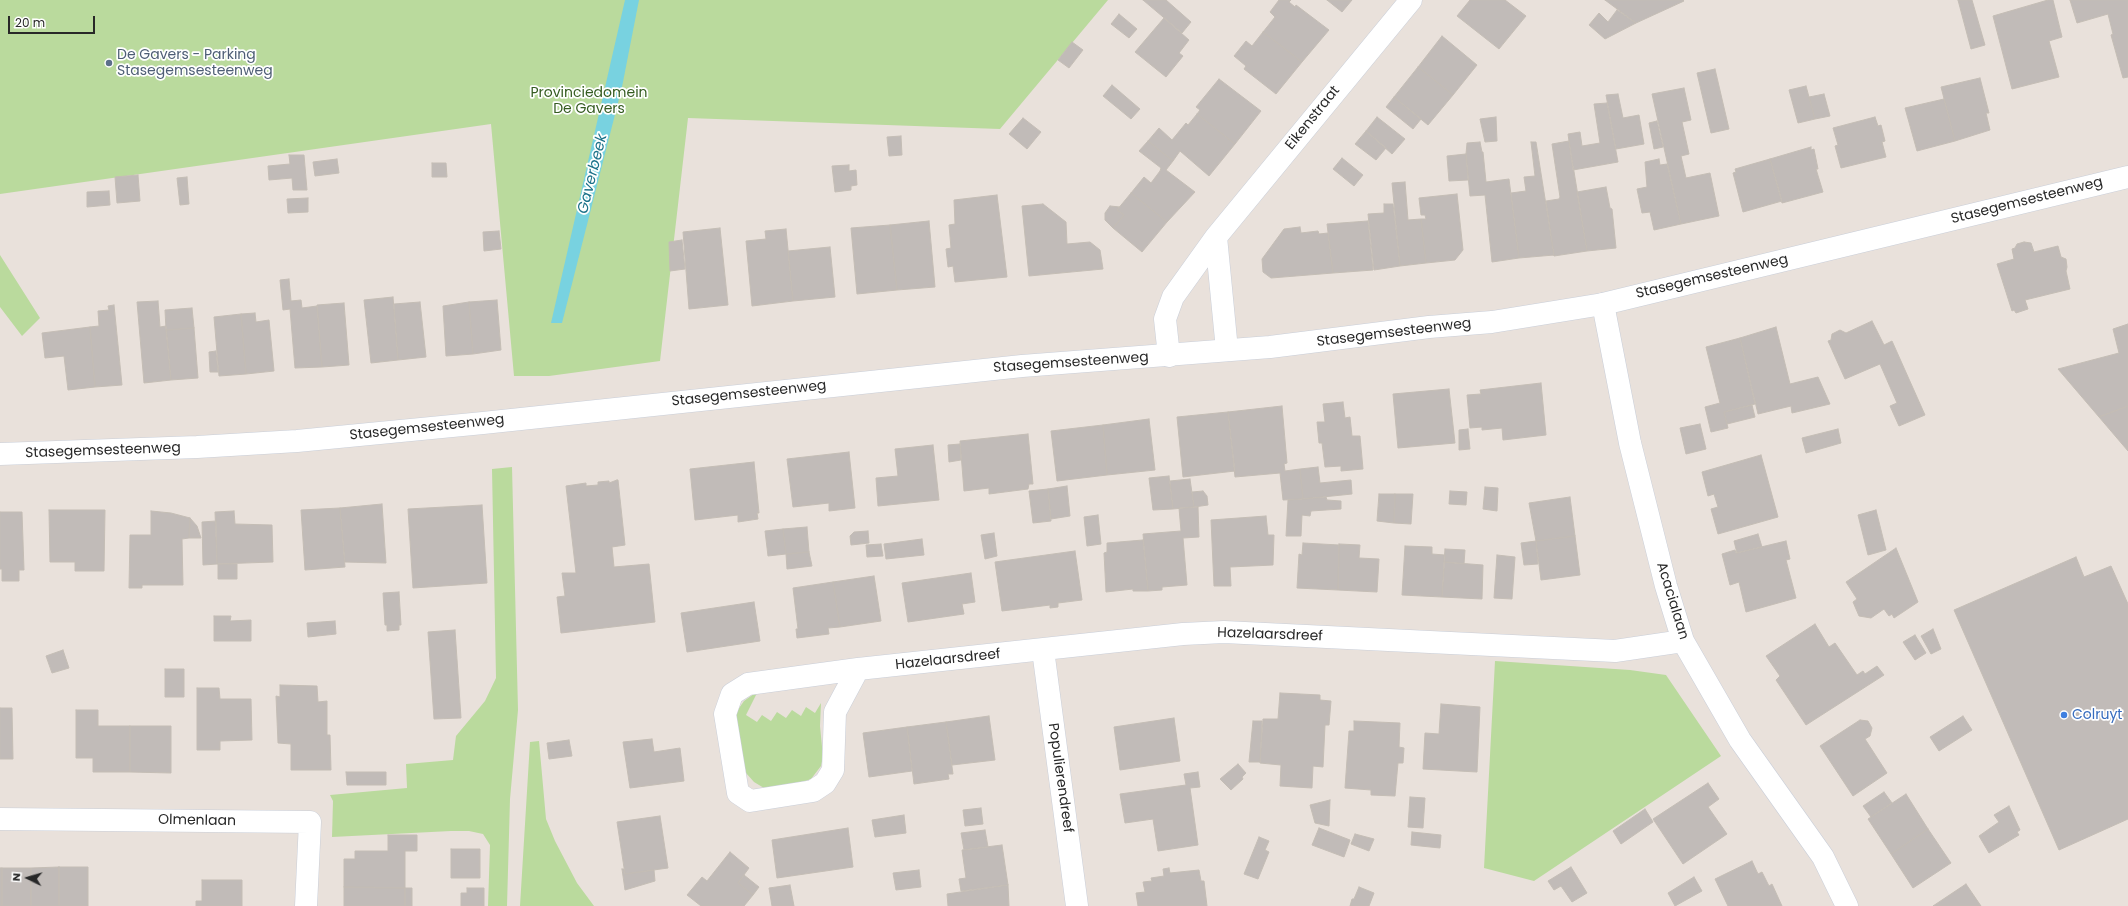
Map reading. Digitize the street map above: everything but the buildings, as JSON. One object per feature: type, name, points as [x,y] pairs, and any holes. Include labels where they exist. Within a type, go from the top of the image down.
[{"type":"street","name":"Eikenstraat","points":[[1169,356],[1165,319],[1173,297],[1216,237],[1411,0]]},
{"type":"street","name":"Stasegemsesteenweg","points":[[0,454],[197,447],[297,441],[483,424],[1022,366],[1169,356],[1270,347],[1429,327],[1492,322],[1602,304],[2128,177]]},
{"type":"street","points":[[1216,237],[1227,350]]},
{"type":"street","name":"Acacialaan","points":[[1602,304],[1630,443],[1666,586],[1683,641],[1740,740],[1823,857],[1847,906]]},
{"type":"street","name":"Hazelaarsdreef","points":[[858,669],[835,712],[832,770],[825,783],[813,791],[750,801],[738,793],[725,714],[732,694],[748,684],[858,669],[1183,634],[1224,632],[1615,651],[1683,641]]},
{"type":"street","name":"Populierendreef","points":[[1043,650],[1077,906]]},
{"type":"street","name":"Olmenlaan","points":[[0,819],[310,822],[306,906]]},
{"type":"green space","name":"Provinciedomein De Gavers","points":[[0,0],[1108,0],[1000,129],[688,118],[660,361],[549,376],[514,376],[491,124],[0,194]]},
{"type":"green space","points":[[0,255],[40,318],[22,336],[0,307]]},
{"type":"green space","points":[[512,467],[518,710],[510,799],[507,906],[488,906],[490,845],[483,834],[469,831],[451,831],[332,837],[333,801],[330,795],[407,788],[406,764],[453,760],[456,736],[485,701],[496,678],[492,469]]},
{"type":"green space","points":[[1495,661],[1630,670],[1666,675],[1721,756],[1534,881],[1484,868]]},
{"type":"green space","points":[[758,691],[746,715],[757,722],[762,715],[771,721],[777,712],[786,718],[792,710],[801,716],[806,707],[815,713],[821,703],[820,726],[823,757],[821,766],[811,779],[797,784],[764,788],[754,782],[746,773],[735,724],[737,711],[744,701]]},
{"type":"green space","points":[[539,741],[546,819],[555,841],[577,883],[594,906],[520,906],[530,742]]},
{"type":"water","name":"Gaverbeek","points":[[625,0],[639,0],[622,87],[562,323],[551,323]]},
{"type":"place","name":"De Gavers - Parking Stasegemsesteenweg","points":[[109,63]]},
{"type":"place","name":"Colruyt","points":[[2064,715]]}]
